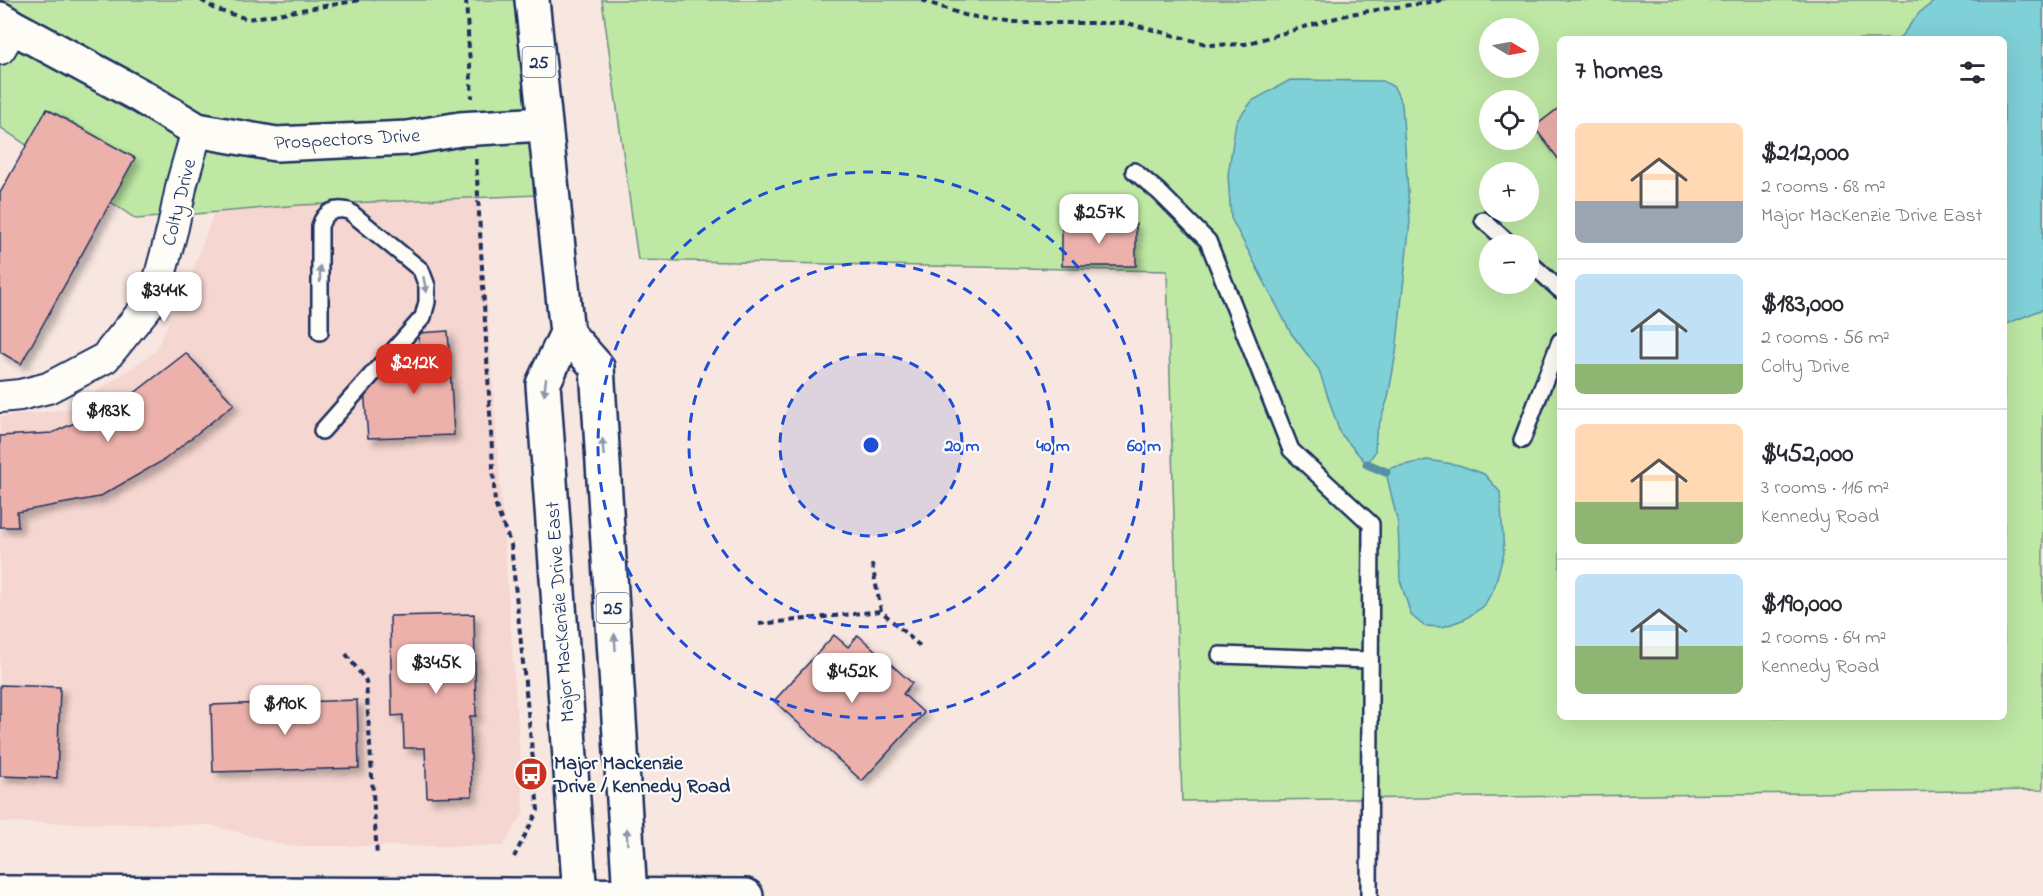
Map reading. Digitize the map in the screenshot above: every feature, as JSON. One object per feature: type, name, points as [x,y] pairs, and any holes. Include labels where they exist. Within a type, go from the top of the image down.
[{"type":"main road","name":"25","points":[[532,0],[567,333],[597,367],[630,895]]},
{"type":"main road","name":"Prospectors Drive","points":[[4,32],[139,95],[196,130],[276,144],[408,138],[474,128],[544,124]]},
{"type":"main road","name":"Major MacKenzie Drive East","points":[[567,333],[543,384],[580,895]]},
{"type":"main road","points":[[0,893],[746,896]]},
{"type":"street","name":"Colty Drive","points":[[0,397],[48,388],[105,358],[154,298],[196,130]]},
{"type":"lane","points":[[1134,171],[1159,192],[1208,241],[1291,450],[1371,524],[1369,896]]},
{"type":"lane","points":[[320,332],[320,226],[325,214],[343,209],[349,211],[421,270],[427,285],[427,302],[423,317],[322,431]]},
{"type":"lane","points":[[1485,222],[1499,234]]},
{"type":"lane","points":[[1539,271],[1557,287]]},
{"type":"lane","points":[[1522,440],[1557,349]]},
{"type":"lane","points":[[1220,655],[1370,660]]},
{"type":"path","points":[[201,0],[217,10],[248,19],[361,0]]},
{"type":"path","points":[[466,0],[495,504],[510,545],[538,810],[514,856]]},
{"type":"path","points":[[922,0],[964,15],[1013,23],[1126,23],[1210,45],[1245,44],[1350,14],[1443,0]]},
{"type":"path","points":[[872,564],[881,611],[920,646]]},
{"type":"path","points":[[759,624],[881,611]]},
{"type":"path","points":[[346,654],[366,681],[377,857]]},
{"type":"shaded area","points":[[479,196],[524,812],[503,846],[287,846],[212,825],[0,822],[0,417],[71,409],[155,352],[193,270],[220,197]]},
{"type":"green space","points":[[0,0],[540,0],[562,194],[300,205],[136,219],[0,127]]},
{"type":"green space","points":[[602,0],[2043,0],[2043,790],[1182,801],[1167,271],[638,260]]},
{"type":"water","points":[[1936,0],[2043,0],[2043,309],[2007,324],[2007,36],[1901,36],[1919,13]]},
{"type":"water","points":[[1290,80],[1383,81],[1394,87],[1402,104],[1410,221],[1396,353],[1388,398],[1376,434],[1375,452],[1367,464],[1340,433],[1319,370],[1291,333],[1231,218],[1228,175],[1236,122],[1252,101]]},
{"type":"water","points":[[1427,460],[1459,465],[1484,474],[1500,492],[1504,553],[1494,588],[1484,606],[1465,619],[1443,627],[1424,626],[1411,615],[1400,580],[1398,524],[1386,472],[1390,468]]},
{"type":"building","points":[[47,109],[135,158],[21,364],[0,352],[0,193]]},
{"type":"building","points":[[1557,109],[1557,157],[1539,134],[1539,123]]},
{"type":"building","points":[[1136,224],[1136,266],[1062,266],[1062,225]]},
{"type":"building","points":[[448,331],[454,435],[368,438],[364,389],[388,367],[420,366],[418,333]]},
{"type":"building","points":[[186,353],[234,404],[164,460],[99,497],[17,512],[18,527],[0,527],[0,436],[52,433],[124,401]]},
{"type":"building","points":[[474,614],[476,716],[470,716],[472,796],[427,797],[425,748],[404,748],[403,715],[392,716],[390,616]]},
{"type":"building","points":[[834,635],[848,647],[858,635],[912,683],[903,694],[924,713],[862,781],[774,701]]},
{"type":"building","points":[[0,685],[60,687],[57,778],[0,776]]},
{"type":"building","points":[[357,700],[359,768],[213,772],[211,705]]},
{"type":"waterway","points":[[1367,464],[1386,472]]},
{"type":"place","name":"Major Mackenzie Drive / Kennedy Road","points":[[531,774]]}]
